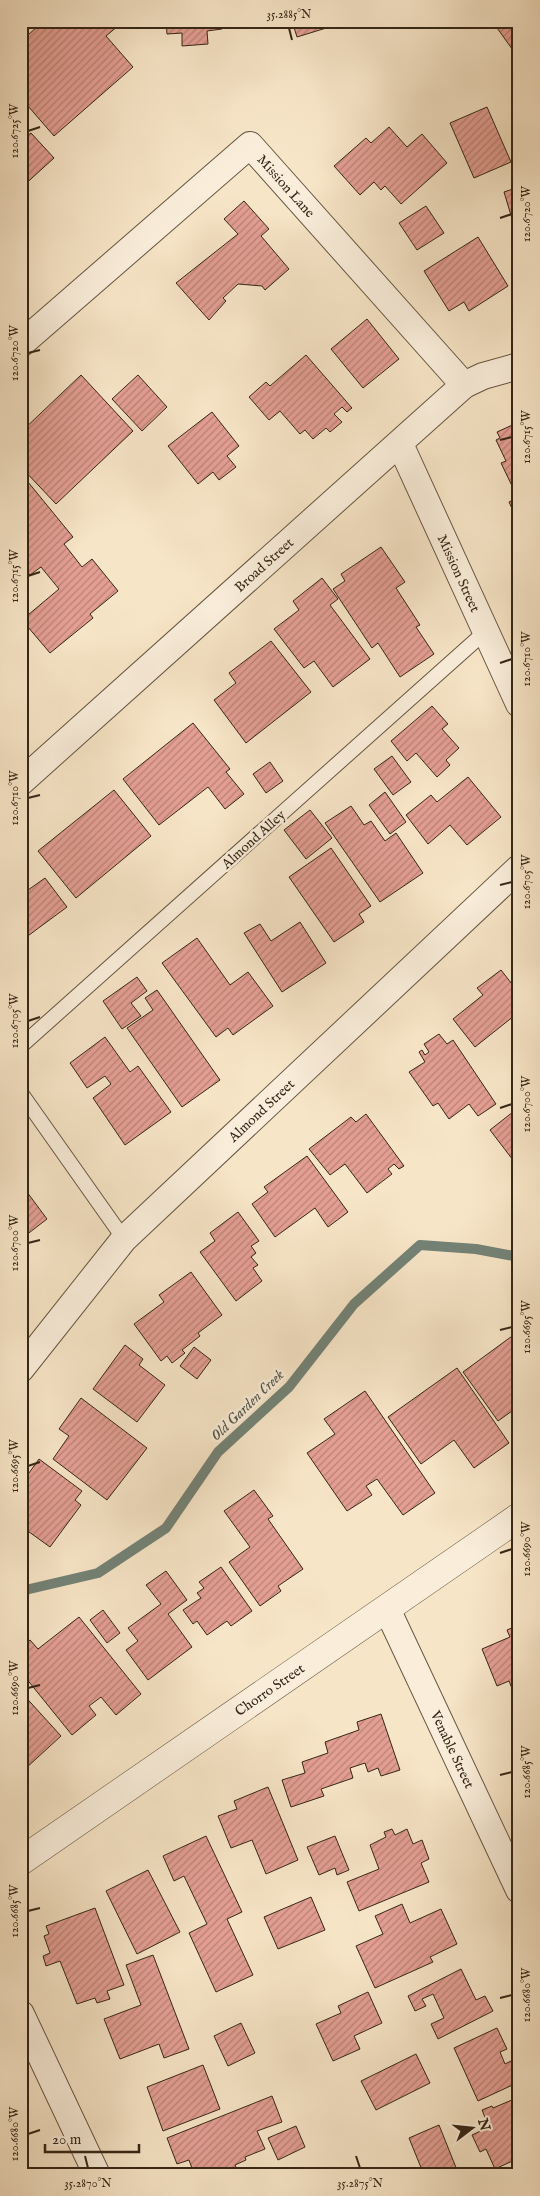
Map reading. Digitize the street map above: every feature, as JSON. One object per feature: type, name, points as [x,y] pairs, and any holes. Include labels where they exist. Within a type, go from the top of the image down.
[{"type":"street","name":"Mission Lane","points":[[21,344],[250,145],[464,385]]},
{"type":"street","name":"Broad Street","points":[[21,782],[464,385],[483,376],[519,366]]},
{"type":"street","name":"Mission Street","points":[[400,444],[519,704]]},
{"type":"street","name":"Almond Street","points":[[21,1369],[124,1239],[519,868]]},
{"type":"street","name":"Chorro Street","points":[[21,1861],[519,1517]]},
{"type":"street","name":"Venable Street","points":[[387,1608],[519,1890]]},
{"type":"street","points":[[21,2014],[97,2175]]},
{"type":"lane","name":"Almond Alley","points":[[21,1046],[485,632]]},
{"type":"lane","points":[[21,1093],[124,1239]]},
{"type":"building","points":[[44,21],[124,21],[106,36],[133,67],[54,136],[21,98],[21,41]]},
{"type":"building","points":[[166,21],[222,21],[222,29],[207,31],[208,44],[182,46],[182,33],[167,34]]},
{"type":"building","points":[[292,21],[349,21],[297,37]]},
{"type":"building","points":[[492,21],[519,21],[519,50],[515,53]]},
{"type":"building","points":[[487,107],[511,162],[474,178],[450,123]]},
{"type":"building","points":[[389,127],[407,147],[422,134],[447,163],[401,204],[385,186],[381,190],[374,182],[360,195],[334,166],[366,138],[371,143]]},
{"type":"building","points":[[21,130],[27,136],[31,133],[54,158],[21,188]]},
{"type":"building","points":[[519,187],[519,220],[513,222],[504,192]]},
{"type":"building","points":[[244,201],[269,229],[261,236],[289,269],[265,290],[262,286],[238,284],[223,298],[226,301],[209,320],[176,283],[238,234],[224,219]]},
{"type":"building","points":[[426,206],[444,233],[417,250],[399,223]]},
{"type":"building","points":[[478,237],[508,286],[469,311],[464,302],[449,311],[424,271]]},
{"type":"building","points":[[367,319],[399,359],[363,388],[331,349]]},
{"type":"building","points":[[306,355],[352,408],[347,412],[342,407],[334,414],[342,422],[330,432],[326,428],[313,439],[305,430],[300,434],[280,411],[269,420],[249,397],[266,382],[270,386]]},
{"type":"building","points":[[81,375],[133,431],[56,504],[21,467],[21,432]]},
{"type":"building","points":[[138,375],[167,407],[142,431],[112,399]]},
{"type":"building","points":[[212,412],[239,446],[227,456],[236,467],[219,480],[213,472],[198,484],[168,446]]},
{"type":"building","points":[[519,422],[519,487],[514,490],[501,463],[506,461],[496,440],[500,438],[497,432]]},
{"type":"building","points":[[28,482],[73,537],[64,544],[82,567],[92,559],[118,591],[90,614],[93,618],[50,653],[22,620],[59,589],[41,567],[30,575],[21,564],[21,487]]},
{"type":"building","points":[[519,497],[519,524],[509,502]]},
{"type":"building","points":[[381,547],[405,582],[396,588],[420,625],[416,627],[434,654],[400,677],[378,643],[372,648],[333,589],[345,581],[341,574]]},
{"type":"building","points":[[322,578],[338,599],[330,605],[370,659],[333,687],[314,661],[304,668],[274,629],[299,610],[293,601]]},
{"type":"building","points":[[271,641],[311,692],[246,743],[214,700],[236,683],[229,673]]},
{"type":"building","points":[[432,706],[448,724],[442,729],[459,748],[446,760],[450,765],[437,777],[416,753],[407,761],[391,741]]},
{"type":"building","points":[[193,723],[230,769],[226,772],[244,794],[225,809],[208,787],[159,825],[123,779]]},
{"type":"building","points":[[392,756],[411,782],[393,795],[374,769]]},
{"type":"building","points":[[270,762],[283,781],[266,793],[253,774]]},
{"type":"building","points":[[468,777],[501,817],[467,845],[450,825],[428,844],[406,815],[431,795],[437,802]]},
{"type":"building","points":[[114,790],[151,836],[76,898],[38,851]]},
{"type":"building","points":[[385,792],[406,822],[390,834],[369,805]]},
{"type":"building","points":[[351,806],[364,825],[371,821],[385,841],[396,833],[423,873],[380,902],[325,823]]},
{"type":"building","points":[[310,810],[332,838],[306,859],[284,830]]},
{"type":"building","points":[[331,848],[371,906],[359,914],[364,922],[334,942],[289,877]]},
{"type":"building","points":[[45,878],[67,907],[21,941],[21,895]]},
{"type":"building","points":[[300,922],[326,963],[282,992],[244,933],[260,924],[271,941]]},
{"type":"building","points":[[197,938],[230,985],[248,972],[273,1006],[233,1035],[228,1028],[216,1037],[162,963]]},
{"type":"building","points":[[501,970],[519,993],[519,1012],[475,1047],[453,1019],[483,995],[477,988]]},
{"type":"building","points":[[137,977],[147,991],[131,1003],[141,1016],[122,1029],[103,1001]]},
{"type":"building","points":[[157,990],[220,1080],[182,1107],[127,1028],[153,1010],[145,998]]},
{"type":"building","points":[[439,1034],[447,1044],[453,1040],[496,1104],[478,1116],[469,1104],[449,1119],[438,1103],[433,1106],[409,1072],[425,1062],[419,1052],[422,1050],[425,1055],[429,1052],[424,1044]]},
{"type":"building","points":[[105,1037],[130,1072],[138,1066],[171,1112],[125,1145],[93,1098],[111,1084],[105,1076],[87,1088],[70,1063]]},
{"type":"building","points":[[518,1108],[519,1162],[516,1164],[490,1130]]},
{"type":"building","points":[[366,1114],[404,1166],[399,1169],[394,1164],[388,1169],[392,1174],[367,1193],[345,1164],[330,1175],[309,1149],[351,1117],[356,1122]]},
{"type":"building","points":[[307,1156],[348,1212],[328,1227],[315,1208],[275,1237],[252,1204],[268,1192],[264,1187]]},
{"type":"building","points":[[21,1184],[47,1219],[21,1239]]},
{"type":"building","points":[[238,1212],[259,1241],[251,1246],[256,1253],[251,1257],[258,1265],[253,1268],[262,1281],[236,1301],[200,1252],[215,1241],[210,1233]]},
{"type":"building","points":[[191,1272],[222,1315],[198,1333],[200,1336],[182,1350],[185,1353],[172,1363],[167,1356],[161,1361],[134,1324],[164,1302],[159,1295]]},
{"type":"building","points":[[519,1331],[519,1406],[498,1421],[463,1372]]},
{"type":"building","points":[[125,1345],[143,1359],[139,1365],[165,1385],[137,1422],[93,1389]]},
{"type":"building","points":[[194,1347],[211,1360],[197,1379],[180,1366]]},
{"type":"building","points":[[457,1368],[509,1443],[474,1468],[454,1440],[421,1464],[388,1417]]},
{"type":"building","points":[[365,1391],[435,1493],[403,1515],[377,1479],[366,1486],[372,1495],[347,1511],[307,1453],[335,1434],[324,1419]]},
{"type":"building","points":[[81,1398],[147,1448],[107,1500],[53,1459],[69,1436],[59,1429]]},
{"type":"building","points":[[39,1459],[82,1491],[75,1500],[81,1505],[50,1547],[25,1529],[28,1525],[21,1521],[21,1484]]},
{"type":"building","points":[[254,1490],[273,1516],[268,1519],[303,1569],[278,1586],[281,1591],[260,1606],[229,1562],[250,1547],[224,1511]]},
{"type":"building","points":[[221,1567],[252,1611],[231,1626],[227,1621],[207,1635],[197,1621],[193,1624],[183,1610],[201,1598],[197,1593],[204,1588],[199,1582]]},
{"type":"building","points":[[166,1571],[187,1600],[168,1614],[192,1647],[148,1680],[126,1650],[138,1641],[128,1628],[161,1604],[146,1585]]},
{"type":"building","points":[[103,1610],[120,1633],[107,1643],[90,1620]]},
{"type":"building","points":[[79,1617],[141,1694],[116,1715],[101,1697],[89,1706],[96,1715],[72,1735],[21,1672],[21,1647],[30,1640],[38,1649]]},
{"type":"building","points":[[519,1625],[519,1706],[509,1681],[497,1686],[482,1649],[510,1637],[507,1630]]},
{"type":"building","points":[[21,1692],[61,1736],[25,1769],[21,1764]]},
{"type":"building","points":[[381,1714],[400,1770],[381,1776],[378,1768],[368,1772],[365,1763],[350,1768],[353,1778],[321,1789],[324,1796],[291,1807],[282,1780],[305,1773],[302,1762],[328,1753],[325,1742],[359,1730],[357,1722]]},
{"type":"building","points":[[268,1787],[298,1860],[266,1874],[252,1840],[231,1848],[218,1816],[237,1809],[234,1801]]},
{"type":"building","points":[[392,1829],[395,1835],[407,1829],[413,1844],[422,1840],[429,1859],[421,1863],[429,1882],[359,1911],[347,1882],[379,1869],[370,1845],[386,1837],[384,1832]]},
{"type":"building","points":[[206,1836],[242,1912],[227,1919],[253,1975],[216,1992],[189,1933],[207,1924],[184,1876],[174,1881],[163,1856]]},
{"type":"building","points":[[335,1836],[349,1870],[337,1875],[335,1868],[319,1875],[307,1847]]},
{"type":"building","points":[[148,1870],[180,1932],[137,1954],[106,1891]]},
{"type":"building","points":[[311,1897],[325,1930],[278,1949],[264,1917]]},
{"type":"building","points":[[402,1904],[410,1923],[441,1909],[457,1944],[430,1957],[433,1962],[375,1988],[356,1946],[383,1934],[375,1916]]},
{"type":"building","points":[[95,1908],[124,1985],[107,1991],[110,1999],[97,2003],[95,1998],[77,2004],[60,1961],[46,1966],[43,1956],[50,1953],[44,1936],[49,1934],[46,1926]]},
{"type":"building","points":[[153,1955],[189,2049],[164,2058],[159,2044],[120,2059],[104,2019],[141,2005],[126,1965]]},
{"type":"building","points":[[461,1969],[476,2000],[485,1996],[493,2011],[438,2039],[431,2024],[444,2018],[433,1994],[422,1999],[426,2006],[415,2011],[408,1996]]},
{"type":"building","points":[[368,1992],[382,2023],[354,2036],[360,2049],[333,2061],[316,2024],[341,2013],[338,2006]]},
{"type":"building","points":[[241,2023],[255,2053],[228,2066],[214,2036]]},
{"type":"building","points":[[497,2028],[507,2049],[500,2052],[505,2064],[513,2060],[519,2072],[519,2082],[478,2101],[454,2048]]},
{"type":"building","points":[[416,2054],[430,2083],[376,2110],[361,2081]]},
{"type":"building","points":[[203,2065],[220,2109],[163,2131],[147,2087]]},
{"type":"building","points":[[272,2096],[282,2122],[257,2131],[265,2149],[245,2157],[246,2160],[235,2165],[239,2174],[187,2175],[186,2173],[193,2171],[189,2160],[177,2164],[167,2138]]},
{"type":"building","points":[[519,2097],[519,2158],[495,2169],[486,2149],[480,2152],[472,2135],[489,2127],[482,2110],[492,2106],[493,2108]]},
{"type":"building","points":[[439,2125],[459,2175],[424,2175],[409,2138]]},
{"type":"building","points":[[296,2126],[305,2147],[278,2160],[268,2138]]},
{"type":"waterway","name":"Old Garden Creek","points":[[21,1591],[98,1573],[166,1528],[218,1452],[289,1387],[354,1304],[420,1245],[476,1249],[519,1257]]}]
